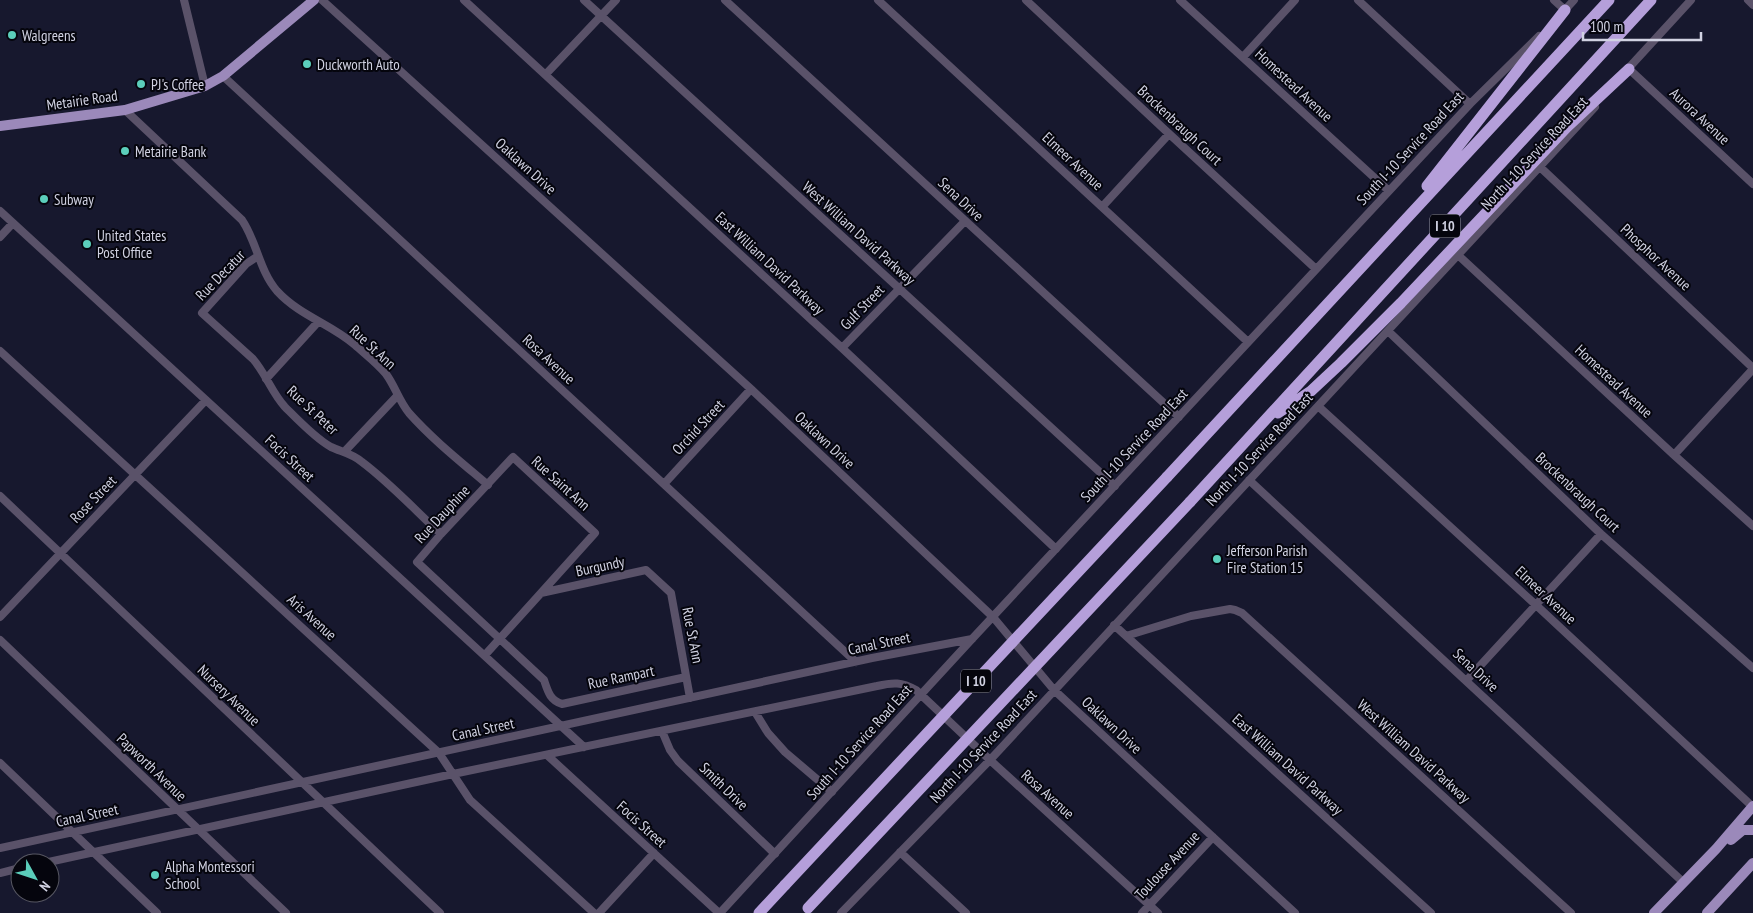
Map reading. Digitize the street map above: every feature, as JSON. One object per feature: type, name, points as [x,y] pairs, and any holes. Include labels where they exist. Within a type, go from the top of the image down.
[{"type":"highway","name":"I 10","points":[[806,910],[1190,502],[1651,0]]},
{"type":"highway","name":"I 10","points":[[759,913],[1167,477],[1607,2]]},
{"type":"highway","points":[[1372,256],[1565,10]]},
{"type":"highway","points":[[1262,424],[1311,391],[1340,363],[1408,296],[1567,127],[1628,69]]},
{"type":"main road","name":"Metairie Road","points":[[0,126],[125,110],[204,86],[223,76],[314,0]]},
{"type":"main road","points":[[1654,913],[1716,849],[1753,806]]},
{"type":"main road","points":[[1716,849],[1740,832],[1746,829],[1753,830]]},
{"type":"main road","points":[[1743,873],[1753,856]]},
{"type":"main road","points":[[1712,911],[1753,863]]},
{"type":"street","points":[[184,0],[204,86]]},
{"type":"street","name":"Oaklawn Drive","points":[[322,0],[752,389],[992,617],[1054,690],[1295,913]]},
{"type":"street","name":"East William David Parkway","points":[[464,0],[842,348],[1056,549]]},
{"type":"street","name":"West William David Parkway","points":[[584,0],[1115,486]]},
{"type":"street","points":[[546,74],[616,0]]},
{"type":"street","name":"Sena Drive","points":[[725,0],[1178,417]]},
{"type":"street","name":"Elmeer Avenue","points":[[878,0],[1248,342]]},
{"type":"street","points":[[886,7],[893,0]]},
{"type":"street","name":"Brockenbraugh Court","points":[[1026,0],[1316,269]]},
{"type":"street","name":"Homestead Avenue","points":[[1180,0],[1389,191]]},
{"type":"street","points":[[1244,57],[1295,0]]},
{"type":"street","points":[[1358,0],[1470,104]]},
{"type":"street","points":[[1554,0],[1565,10]]},
{"type":"street","name":"South I-10 Service Road East","points":[[719,913],[1470,104],[1574,0]]},
{"type":"street","name":"North I-10 Service Road East","points":[[842,913],[990,760],[1578,127],[1691,0]]},
{"type":"street","points":[[1748,0],[1753,5]]},
{"type":"street","name":"Aurora Avenue","points":[[1628,69],[1753,184]]},
{"type":"street","name":"Rosa Avenue","points":[[223,76],[856,662]]},
{"type":"street","name":"Rue St Ann","points":[[125,110],[242,220],[249,230],[258,256],[277,291],[300,311],[346,338],[385,373],[397,396],[409,413],[488,485]]},
{"type":"street","points":[[1102,207],[1169,134]]},
{"type":"street","name":"Phosphor Avenue","points":[[1540,167],[1753,368]]},
{"type":"street","name":"Focis Street","points":[[0,210],[584,747]]},
{"type":"street","name":"Gulf Street","points":[[842,348],[965,221]]},
{"type":"street","points":[[0,238],[13,223]]},
{"type":"street","name":"Homestead Avenue","points":[[1458,255],[1753,526]]},
{"type":"street","name":"Rue Decatur","points":[[202,313],[246,264],[258,256]]},
{"type":"street","name":"Rue St Peter","points":[[202,313],[254,359],[284,406],[322,440],[331,446],[345,451],[370,468],[441,534]]},
{"type":"street","points":[[266,379],[318,322]]},
{"type":"street","name":"Brockenbraugh Court","points":[[1388,331],[1601,534],[1753,668]]},
{"type":"street","name":"Aris Avenue","points":[[0,351],[439,753],[470,800],[594,913]]},
{"type":"street","points":[[1674,455],[1753,368]]},
{"type":"street","name":"Orchid Street","points":[[664,484],[752,389]]},
{"type":"street","points":[[345,451],[397,396]]},
{"type":"street","name":"Rose Street","points":[[0,617],[206,400]]},
{"type":"street","name":"Elmeer Avenue","points":[[1318,406],[1753,806]]},
{"type":"street","name":"Rue Saint Ann","points":[[488,485],[513,458],[595,533]]},
{"type":"street","name":"Sena Drive","points":[[1249,480],[1683,882]]},
{"type":"street","name":"Rue Dauphine","points":[[488,485],[417,562],[499,639]]},
{"type":"street","name":"Nursery Avenue","points":[[0,496],[440,913]]},
{"type":"street","name":"Burgundy","points":[[485,655],[595,533]]},
{"type":"street","points":[[1467,680],[1601,534]]},
{"type":"street","name":"Burgundy","points":[[541,593],[646,570],[660,582]]},
{"type":"street","name":"Rue St Ann","points":[[660,582],[671,592],[690,698]]},
{"type":"street","name":"West William David Parkway","points":[[1126,636],[1191,616],[1230,609],[1238,610],[1571,913]]},
{"type":"street","points":[[1114,625],[1126,636]]},
{"type":"street","name":"East William David Parkway","points":[[1126,636],[1431,913]]},
{"type":"street","name":"Rue Rampart","points":[[499,639],[544,680],[551,698],[562,704],[686,677]]},
{"type":"street","name":"Canal Street","points":[[0,848],[856,662],[972,639]]},
{"type":"street","name":"Papworth Avenue","points":[[0,640],[286,913]]},
{"type":"street","points":[[60,859],[453,774],[892,683],[904,683],[921,694]]},
{"type":"street","name":"Rosa Avenue","points":[[921,694],[990,760],[1158,913]]},
{"type":"street","points":[[755,712],[768,733],[785,752],[832,792]]},
{"type":"street","name":"Smith Drive","points":[[662,731],[670,750],[678,760],[775,854]]},
{"type":"street","name":"Focis Street","points":[[547,755],[719,913]]},
{"type":"street","points":[[0,763],[157,913]]},
{"type":"street","name":"Toulouse Avenue","points":[[1142,913],[1213,836]]},
{"type":"street","points":[[900,852],[966,913]]},
{"type":"street","points":[[599,913],[654,853]]},
{"type":"place","name":"Walgreens","points":[[12,35]]},
{"type":"place","name":"Duckworth Auto","points":[[307,64]]},
{"type":"place","name":"PJ's Coffee","points":[[141,84]]},
{"type":"place","name":"Metairie Bank","points":[[125,151]]},
{"type":"place","name":"Subway","points":[[44,199]]},
{"type":"place","name":"United States Post Office","points":[[87,244]]},
{"type":"place","name":"Jefferson Parish Fire Station 15","points":[[1217,559]]},
{"type":"place","name":"Alpha Montessori School","points":[[155,875]]}]
